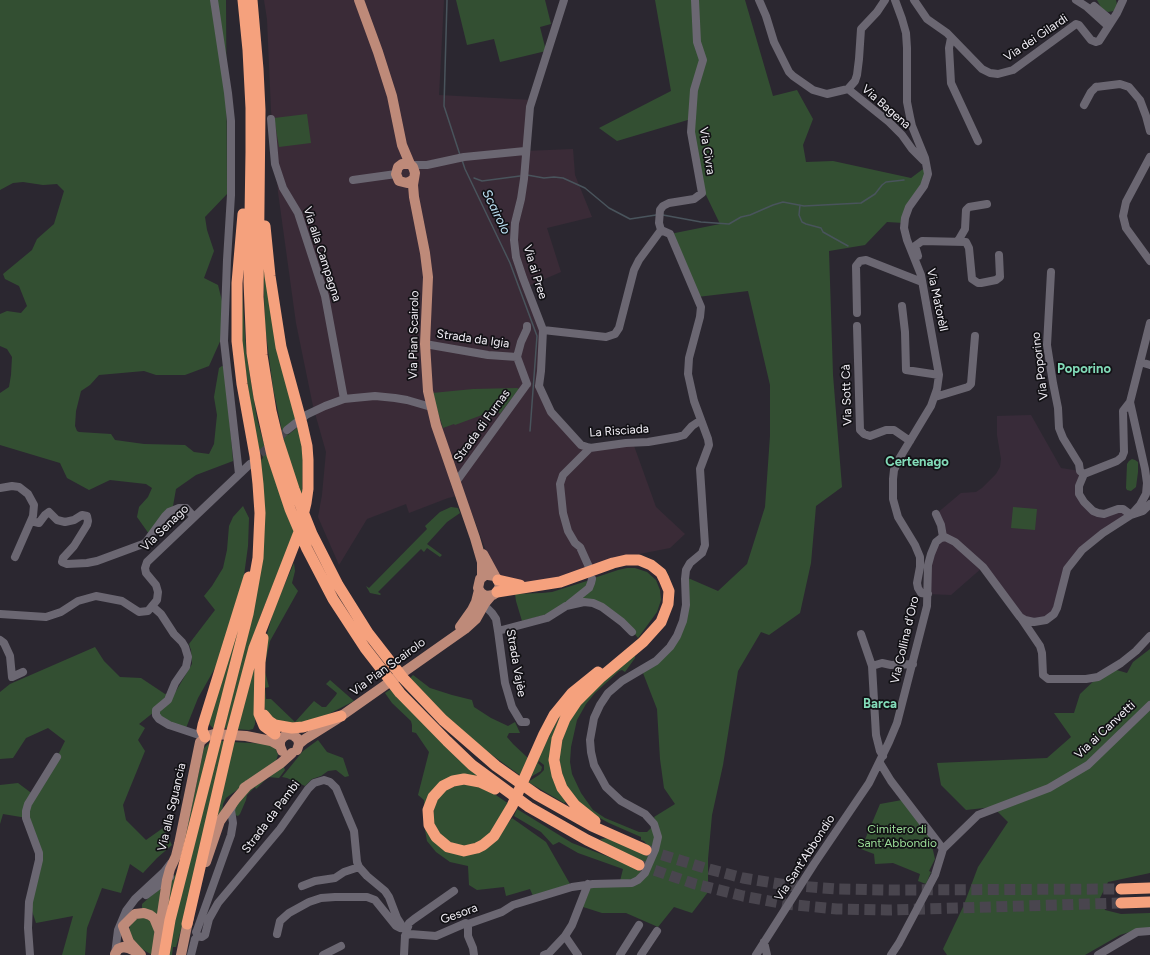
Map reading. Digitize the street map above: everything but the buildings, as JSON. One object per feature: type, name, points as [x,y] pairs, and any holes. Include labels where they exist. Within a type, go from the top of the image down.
[{"type":"highway","points":[[187,924],[213,807],[242,690],[254,648],[299,532],[306,503],[308,460],[301,419],[281,347],[270,282],[265,215],[265,110],[255,85],[243,0]]},
{"type":"highway","points":[[252,0],[255,85],[251,152],[248,275],[251,340],[255,376],[272,455],[338,585],[360,621],[403,678],[443,720],[474,748],[514,779],[537,795],[592,826],[645,849],[596,822],[575,805],[562,788],[554,760],[555,746],[559,732],[573,707],[587,690],[643,642],[656,628],[664,616],[668,604],[669,591],[661,573],[651,565],[639,560],[626,560],[613,563],[560,582],[494,594]]},
{"type":"highway","points":[[164,955],[172,914],[251,600],[258,558],[260,513],[256,464],[240,370],[236,326],[238,263],[246,163],[247,114],[255,85]]},
{"type":"highway","points":[[288,489],[296,523],[326,587],[349,624],[393,685],[434,730],[472,765],[508,795],[528,809],[612,853],[639,865]]},
{"type":"highway","points":[[209,735],[202,730],[203,725],[250,575],[260,513]]},
{"type":"highway","points":[[496,578],[513,584],[539,586]]},
{"type":"highway","points":[[271,604],[260,652],[259,714],[266,728],[289,738]]},
{"type":"highway","points":[[508,795],[475,780],[458,780],[447,783],[438,790],[431,801],[428,815],[431,829],[439,841],[456,850],[470,850],[489,841],[499,830],[506,818],[548,728],[562,704],[582,684],[613,662],[632,651]]},
{"type":"highway","points":[[260,703],[263,713],[269,721],[286,728],[303,727],[343,715]]},
{"type":"highway","points":[[1121,889],[1150,888]]},
{"type":"highway","points":[[1121,903],[1150,902]]},
{"type":"main road","points":[[359,0],[373,37],[399,125],[404,167],[398,179],[409,181]]},
{"type":"main road","name":"Via Pian Scairolo","points":[[404,167],[415,170],[416,173],[409,181],[414,197],[428,277],[425,344],[426,380],[431,407],[440,438],[475,538],[482,562],[482,577]]},
{"type":"main road","name":"Via Pian Scairolo","points":[[475,538],[496,578]]},
{"type":"main road","points":[[488,574],[496,578],[500,586],[494,594],[484,595],[479,590],[478,585],[482,577],[488,574]]},
{"type":"main road","name":"Via Pian Scairolo","points":[[446,642],[468,616],[475,604],[479,590]]},
{"type":"main road","name":"Via Pian Scairolo","points":[[289,738],[317,728],[343,715],[471,624],[484,605],[494,594]]},
{"type":"main road","points":[[209,735],[244,736],[262,734],[289,738],[297,750],[281,763],[270,769],[228,799],[224,806],[226,812]]},
{"type":"main road","name":"Via alla Sguancia","points":[[176,856],[198,748],[200,742],[209,735]]},
{"type":"main road","points":[[244,736],[271,741],[285,753],[292,754]]},
{"type":"main road","points":[[270,769],[279,760],[281,748],[280,741],[289,738]]},
{"type":"main road","points":[[180,955],[187,924],[218,825],[226,812],[248,785]]},
{"type":"main road","points":[[156,955],[167,880],[170,868],[176,856]]},
{"type":"main road","points":[[138,952],[127,939],[123,926],[135,914],[144,913],[150,914],[154,918],[159,930]]},
{"type":"main road","points":[[118,937],[138,952]]},
{"type":"main road","points":[[115,954],[118,949],[126,948],[138,952]]},
{"type":"street","points":[[214,0],[231,121],[230,202],[224,341],[239,474]]},
{"type":"street","name":"Via ai Pree","points":[[539,386],[543,330],[526,287],[514,248],[515,224],[521,199],[530,107],[564,0]]},
{"type":"street","name":"Via Civra","points":[[661,230],[659,223],[660,210],[663,206],[669,203],[694,199],[702,193],[691,132],[694,90],[703,60],[698,42],[695,0]]},
{"type":"street","points":[[759,0],[779,54],[784,65],[793,76],[813,90],[823,94],[831,94],[848,89]]},
{"type":"street","name":"Via Bagena","points":[[885,0],[861,29],[857,75],[848,89],[889,122],[917,149],[926,166]]},
{"type":"street","points":[[895,0],[906,33],[907,96],[917,149]]},
{"type":"street","name":"Via dei Gilardi","points":[[914,0],[927,19],[944,31],[982,69],[990,73],[998,74],[1013,70],[1073,25],[1079,25],[1091,40],[1096,42],[1100,39],[1110,24],[1123,0]]},
{"type":"street","points":[[1076,0],[1110,24]]},
{"type":"street","points":[[1094,6],[1110,24]]},
{"type":"street","points":[[951,38],[951,83],[978,141]]},
{"type":"street","points":[[1084,105],[1094,86],[1120,84],[1129,87],[1140,100],[1150,131]]},
{"type":"street","name":"Via alla Campagna","points":[[271,119],[275,164],[283,188],[298,213],[325,296],[344,399]]},
{"type":"street","points":[[353,180],[404,167],[448,159],[525,151]]},
{"type":"street","points":[[1150,157],[1126,202],[1123,216],[1126,228],[1150,261]]},
{"type":"street","name":"Via Matorèll","points":[[926,166],[928,174],[927,181],[911,202],[904,223],[907,240],[922,282],[939,375],[935,397],[924,420],[910,441],[894,470],[893,499],[898,517],[915,545],[920,557],[917,583],[918,588],[921,593],[928,594]]},
{"type":"street","points":[[958,241],[964,229],[966,210],[969,207],[987,204]]},
{"type":"street","points":[[543,330],[606,337],[615,334],[619,328],[638,260],[661,230],[670,234],[701,307],[700,317],[689,358],[688,374],[690,388],[701,420]]},
{"type":"street","points":[[918,268],[921,263],[915,248],[919,242],[924,240],[958,241],[968,244],[972,278],[978,282],[991,281],[998,278],[1000,274],[999,255]]},
{"type":"street","points":[[857,313],[856,266],[860,261],[866,260],[922,282]]},
{"type":"street","name":"Via Poporino","points":[[1051,272],[1047,345],[1060,428],[1063,438],[1079,464],[1080,471],[1084,474]]},
{"type":"street","points":[[902,306],[905,332],[906,370],[939,375]]},
{"type":"street","points":[[1131,515],[1123,509],[1118,509],[1104,514],[1093,511],[1084,502],[1079,494],[1079,486],[1084,474],[1117,462],[1122,457],[1124,452],[1123,411],[1130,402],[1150,323]]},
{"type":"street","name":"Strada da Igia","points":[[527,326],[517,357],[527,384]]},
{"type":"street","name":"Via Sott Cà","points":[[857,326],[860,430],[864,434],[870,436],[886,430],[894,430],[910,441]]},
{"type":"street","points":[[935,397],[968,387],[971,384],[975,336]]},
{"type":"street","name":"Strada da Igia","points":[[425,344],[470,352],[517,357]]},
{"type":"street","points":[[1140,362],[1150,365]]},
{"type":"street","points":[[527,384],[539,386]]},
{"type":"street","name":"Strada di Furnas","points":[[456,482],[527,384]]},
{"type":"street","name":"La Risciada","points":[[539,386],[551,412],[581,445],[590,448],[626,443],[648,442],[677,437],[684,435],[692,426],[701,420]]},
{"type":"street","points":[[287,430],[306,415],[344,399],[361,397],[395,398],[431,407]]},
{"type":"street","points":[[1130,402],[1147,483],[1146,494],[1140,505],[1131,515]]},
{"type":"street","name":"Gesora","points":[[406,931],[436,936],[466,923],[468,924],[502,912],[512,905],[572,887],[588,884],[627,884],[635,881],[645,873],[656,846],[657,833],[654,824],[650,818],[642,812],[621,801],[612,794],[603,782],[596,770],[592,756],[590,747],[591,734],[594,718],[608,693],[622,681],[644,669],[661,657],[674,642],[681,626],[686,605],[686,570],[702,553],[705,545],[700,469],[709,445],[701,420]]},
{"type":"street","points":[[589,567],[580,548],[575,543],[568,531],[563,513],[560,484],[563,475],[590,448]]},
{"type":"street","name":"Via Senago","points":[[152,606],[157,600],[158,589],[146,573],[146,564],[250,464]]},
{"type":"street","points":[[0,488],[12,486],[23,490],[28,494],[34,505],[34,511],[15,557]]},
{"type":"street","points":[[1020,617],[1034,622],[1049,618],[1054,614],[1057,608],[1067,569],[1078,554],[1102,533],[1131,515],[1143,511],[1150,504]]},
{"type":"street","points":[[30,521],[39,523],[49,512],[57,520],[65,522],[74,520],[82,515],[86,516],[88,521],[87,525],[74,546],[63,558],[62,562],[67,564],[97,561],[143,544],[165,516],[175,509],[183,507],[186,508],[194,517]]},
{"type":"street","points":[[936,514],[941,525],[943,537],[947,537],[955,542],[983,567],[1040,646],[1042,653],[1043,675],[1048,679],[1086,679],[1098,677],[1121,663],[1150,636]]},
{"type":"street","name":"Via Collina d'Oro","points":[[874,775],[897,722],[927,606],[928,565],[936,542],[943,537]]},
{"type":"street","points":[[498,631],[552,616],[587,590],[590,586],[592,578]]},
{"type":"street","points":[[0,614],[46,617],[61,612],[78,601],[93,596],[115,599],[126,603],[139,612],[146,612],[152,606],[161,614],[174,634],[182,642],[188,657],[186,667],[175,683],[168,700],[156,710],[156,715],[159,719],[169,725],[209,735]]},
{"type":"street","points":[[566,606],[584,602],[598,605],[622,622],[632,632]]},
{"type":"street","name":"Strada Vajèe","points":[[484,605],[492,613],[498,631],[506,683],[512,708],[521,722],[526,722]]},
{"type":"street","points":[[861,634],[872,666],[876,735],[882,759],[895,786],[943,849],[935,875],[892,955]]},
{"type":"street","points":[[1,643],[10,656],[12,677],[24,672]]},
{"type":"street","points":[[872,666],[882,663],[890,665],[913,664]]},
{"type":"street","name":"Via ai Canvetti","points":[[943,849],[978,815],[1049,788],[1088,765],[1150,705]]},
{"type":"street","points":[[30,955],[28,928],[29,902],[39,860],[39,853],[26,818],[26,811],[28,804],[57,757]]},
{"type":"street","name":"Via Sant'Abbondio","points":[[756,955],[874,775]]},
{"type":"street","name":"Strada da Pambi","points":[[198,936],[202,937],[206,935],[209,919],[218,903],[280,829],[308,789],[317,781],[327,781],[336,788],[354,831],[357,862],[359,867]]},
{"type":"street","points":[[191,955],[195,939],[198,936],[196,931],[232,830],[233,823],[231,810],[235,800]]},
{"type":"street","points":[[226,812],[232,830]]},
{"type":"street","points":[[215,835],[223,824],[227,824],[232,830]]},
{"type":"street","name":"Via alla Sguancia","points":[[115,954],[118,930],[132,903],[164,872],[176,856]]},
{"type":"street","points":[[302,886],[315,881],[335,878],[344,872],[359,867],[385,891],[389,897],[397,918],[406,931]]},
{"type":"street","points":[[118,937],[128,913],[136,903],[167,880]]},
{"type":"street","points":[[544,955],[549,953],[565,936],[572,925],[588,884]]},
{"type":"street","points":[[404,955],[406,931],[409,923],[454,891]]},
{"type":"street","points":[[277,934],[280,921],[289,913],[309,902],[321,898],[336,897],[361,897],[375,900],[396,926],[406,931]]},
{"type":"street","points":[[468,924],[468,936],[474,955]]},
{"type":"street","points":[[620,955],[639,925]]},
{"type":"street","points":[[1098,955],[1137,932],[1150,930]]},
{"type":"street","points":[[642,955],[657,931]]},
{"type":"street","points":[[565,936],[578,955]]},
{"type":"street","points":[[764,942],[767,955]]},
{"type":"street","points":[[323,955],[341,946]]},
{"type":"shaded area","points":[[264,0],[444,0],[439,95],[532,100],[525,151],[573,149],[575,175],[592,217],[547,228],[561,272],[526,287],[543,330],[539,386],[551,412],[581,445],[633,443],[656,507],[685,534],[670,548],[634,555],[576,573],[536,582],[519,583],[504,579],[493,569],[466,498],[461,495],[448,498],[409,513],[406,504],[367,519],[339,565],[318,517],[322,495],[326,452],[313,406],[296,323],[278,192],[271,110],[267,19]]},
{"type":"shaded area","points":[[1031,415],[1061,468],[1080,471],[1079,486],[1093,511],[1127,512],[1103,533],[1067,569],[1049,618],[1025,620],[983,567],[951,595],[928,594],[928,565],[943,537],[936,514],[961,493],[976,492],[982,488],[996,474],[1000,467],[1001,459],[997,435],[997,416]]},
{"type":"green space","points":[[0,0],[226,0],[227,194],[205,217],[207,230],[214,251],[204,278],[218,285],[222,301],[222,337],[209,366],[185,375],[156,375],[144,371],[99,375],[90,385],[81,391],[76,411],[75,426],[79,432],[111,434],[115,440],[144,444],[185,445],[194,452],[209,454],[214,444],[217,415],[214,397],[219,368],[222,366],[225,367],[233,461],[196,475],[176,489],[173,506],[167,511],[149,534],[137,517],[139,507],[148,497],[152,488],[146,484],[110,480],[89,490],[67,478],[60,463],[0,445],[0,393],[9,387],[12,357],[7,349],[0,346],[0,314],[7,311],[21,313],[27,306],[19,286],[5,279],[3,274],[32,250],[37,239],[54,224],[64,191],[57,184],[43,185],[23,182],[13,183],[0,190]]},
{"type":"green space","points":[[456,0],[545,0],[551,24],[540,27],[546,51],[500,62],[494,39],[467,45]]},
{"type":"green space","points":[[655,0],[745,0],[773,96],[797,90],[813,119],[803,145],[806,162],[833,161],[911,178],[927,166],[928,170],[904,223],[887,222],[865,245],[829,251],[833,375],[842,487],[816,506],[811,563],[800,613],[769,635],[761,632],[738,671],[723,765],[712,815],[708,859],[708,892],[692,913],[674,907],[658,927],[626,913],[602,913],[580,906],[591,887],[641,881],[659,830],[654,817],[675,804],[664,788],[660,759],[657,709],[643,673],[677,640],[688,578],[718,591],[747,564],[765,507],[770,436],[770,385],[748,291],[697,297],[670,234],[720,224],[706,195],[702,191],[691,119],[617,141],[599,128],[671,91]]},
{"type":"green space","points":[[1097,0],[1116,0],[1117,5],[1114,11],[1108,12],[1102,9]]},
{"type":"green space","points":[[307,114],[311,143],[279,147],[274,118]]},
{"type":"green space","points":[[263,265],[297,418],[286,428],[288,435],[299,426],[303,444],[302,500],[285,445],[273,388],[265,326]]},
{"type":"green space","points":[[242,287],[246,351],[257,419],[270,466],[295,532],[260,617],[229,729],[223,728],[253,605],[260,461],[263,458],[261,452],[259,453],[255,437],[241,336]]},
{"type":"green space","points":[[473,389],[519,389],[500,414],[497,410],[443,428],[432,393]]},
{"type":"green space","points":[[1132,459],[1138,462],[1138,472],[1136,487],[1131,491],[1127,490],[1126,488],[1127,464]]},
{"type":"green space","points":[[243,506],[249,518],[248,546],[242,590],[219,661],[198,698],[186,728],[168,722],[154,712],[139,724],[145,728],[138,740],[145,751],[123,805],[126,820],[146,840],[163,828],[172,845],[143,873],[130,864],[121,893],[102,888],[87,928],[85,955],[62,955],[73,916],[36,923],[29,902],[39,860],[27,818],[3,814],[0,824],[0,785],[18,783],[34,795],[65,741],[48,728],[26,738],[13,758],[0,759],[0,692],[10,684],[95,647],[104,661],[120,677],[141,678],[165,694],[176,691],[192,664],[189,644],[215,610],[204,596],[223,568],[227,550],[229,526],[233,517]]},
{"type":"green space","points":[[451,507],[458,508],[460,513],[447,522],[427,544],[442,555],[440,557],[427,548],[424,552],[421,549],[378,592],[381,594],[380,595],[370,593],[366,586],[369,588],[427,529],[425,526],[440,512]]},
{"type":"green space","points":[[1013,507],[1037,509],[1035,530],[1011,528]]},
{"type":"green space","points":[[294,563],[295,571],[292,583],[298,591],[270,641],[265,664],[265,672],[269,687],[265,688],[266,699],[271,699],[295,722],[314,701],[322,707],[326,707],[336,695],[337,693],[326,684],[330,680],[354,701],[306,724],[291,726],[274,722],[266,713],[263,702],[262,677],[266,638],[274,609]]},
{"type":"green space","points":[[627,568],[635,568],[647,572],[656,580],[660,590],[661,600],[657,612],[638,638],[628,626],[598,602],[574,602],[594,578]]},
{"type":"green space","points":[[590,580],[589,584],[555,612],[522,621],[515,594],[552,592]]},
{"type":"green space","points":[[247,594],[217,728],[213,728],[208,723]]},
{"type":"green space","points":[[258,644],[255,724],[253,729],[249,730],[235,729]]},
{"type":"green space","points":[[1150,649],[1150,873],[1108,882],[1100,898],[1105,910],[1121,914],[1150,913],[1150,928],[1136,930],[1120,935],[1085,955],[947,955],[943,949],[963,907],[978,867],[1008,822],[993,807],[966,810],[941,785],[937,763],[1047,758],[1071,737],[1054,713],[1074,713],[1080,694],[1098,677],[1113,669],[1127,673],[1133,662]]},
{"type":"green space","points":[[635,654],[635,658],[625,672],[622,670],[619,671],[595,693],[586,704],[577,720],[571,747],[570,762],[572,774],[581,793],[593,810],[605,818],[639,832],[647,832],[652,827],[655,837],[645,868],[634,879],[620,881],[623,869],[578,853],[559,842],[553,845],[541,832],[514,816],[517,809],[572,843],[630,865],[600,839],[608,838],[648,846],[641,840],[641,837],[596,816],[580,804],[564,783],[558,753],[570,718],[591,692]]},
{"type":"green space","points":[[413,675],[430,688],[472,700],[474,707],[491,718],[508,726],[515,722],[520,733],[509,733],[507,737],[529,759],[521,776],[485,750],[452,722],[410,678]]},
{"type":"green space","points":[[391,689],[456,757],[484,780],[458,777],[426,810],[448,850],[496,838],[512,818],[546,842],[570,884],[533,896],[530,889],[506,896],[504,887],[477,890],[469,885],[468,866],[450,862],[436,852],[427,841],[424,800],[418,795],[429,752],[416,733],[412,732],[411,721],[392,703],[385,693]]},
{"type":"green space","points":[[566,704],[553,738],[566,802],[564,803],[528,782],[544,770],[544,765],[539,761],[538,763],[542,767],[541,771],[527,779]]},
{"type":"green space","points":[[318,740],[327,752],[343,758],[349,776],[345,777],[336,770],[328,771],[321,776],[312,779],[305,786],[282,777],[303,751]]},
{"type":"green space","points":[[213,741],[168,918],[163,917],[170,882],[178,871],[204,748]]},
{"type":"green space","points":[[220,741],[226,741],[187,909],[176,947],[173,947],[172,955],[167,955],[171,932]]},
{"type":"green space","points":[[233,742],[269,744],[275,747],[278,755],[276,761],[226,798],[223,804],[222,813],[213,831]]},
{"type":"green space","points":[[283,765],[285,770],[279,778],[268,777],[256,789],[255,787],[247,795],[240,814],[238,816],[235,815],[233,811],[241,796]]},
{"type":"green space","points":[[465,783],[487,789],[509,804],[489,837],[464,848],[443,839],[433,823],[434,805],[445,789]]},
{"type":"green space","name":"Cimitero di Sant'Abbondio","points":[[902,800],[935,840],[932,846],[935,859],[929,871],[931,872],[926,884],[918,881],[920,874],[893,863],[875,864],[874,854],[861,849],[880,804]]},
{"type":"green space","points":[[161,887],[158,917],[142,910],[142,904]]},
{"type":"green space","points":[[147,916],[155,928],[152,955],[142,949],[130,936],[129,931],[130,926],[136,919]]},
{"type":"waterway","name":"Scairolo","points":[[447,0],[444,106],[460,155]]},
{"type":"waterway","name":"Scairolo","points":[[462,160],[510,263],[537,336],[530,431]]},
{"type":"waterway","points":[[527,175],[544,178],[563,178],[585,188],[609,208],[630,219],[656,215]]},
{"type":"waterway","points":[[474,178],[482,181],[520,176]]},
{"type":"waterway","points":[[663,215],[701,222],[729,224],[741,217],[783,202],[804,206],[861,203],[875,194],[886,182],[904,180]]},
{"type":"waterway","points":[[800,205],[799,215],[802,222],[821,228],[823,232],[848,246]]},
{"type":"tunnel","points":[[252,462],[287,430]]},
{"type":"tunnel","points":[[646,850],[743,878],[786,885],[836,889],[889,890],[1121,889]]},
{"type":"tunnel","points":[[639,865],[695,884],[743,896],[785,904],[837,909],[888,910],[1121,903]]},
{"type":"district","name":"Poporino","points":[[1084,369]]},
{"type":"district","name":"Certenago","points":[[917,462]]},
{"type":"district","name":"Barca","points":[[880,704]]}]
